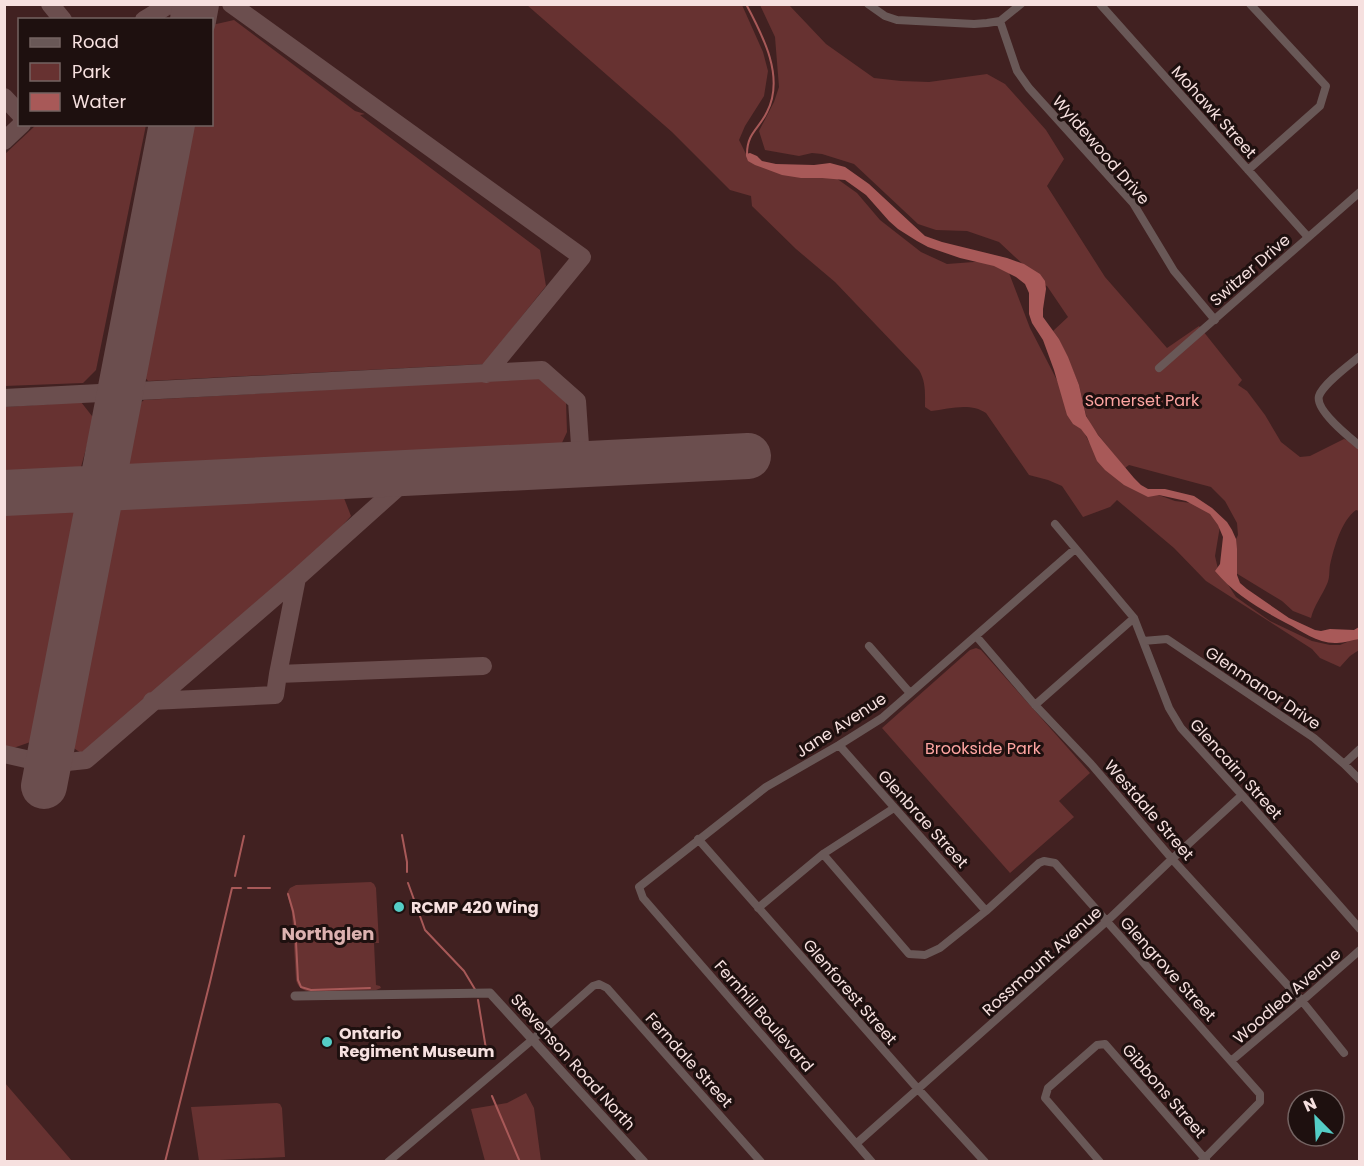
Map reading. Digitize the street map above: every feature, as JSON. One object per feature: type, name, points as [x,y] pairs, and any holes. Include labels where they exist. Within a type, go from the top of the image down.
[{"type":"street","points":[[868,4],[897,20],[965,24],[1000,21],[1021,4]]},
{"type":"street","name":"Mohawk Street","points":[[1101,4],[1308,237]]},
{"type":"street","points":[[1248,170],[1320,106],[1326,86],[1250,4]]},
{"type":"street","name":"Wyldewood Drive","points":[[1000,21],[1017,71],[1029,88],[1133,203],[1174,271],[1215,320]]},
{"type":"street","name":"Switzer Drive","points":[[1159,368],[1359,192]]},
{"type":"street","points":[[1359,356],[1324,387],[1318,399],[1323,411],[1359,446]]},
{"type":"street","name":"Glencairn Street","points":[[1055,524],[1134,618],[1169,708],[1181,728],[1359,929]]},
{"type":"street","name":"Jane Avenue","points":[[639,887],[765,787],[882,718],[1075,549]]},
{"type":"street","points":[[1035,705],[1134,618]]},
{"type":"street","name":"Westdale Street","points":[[976,636],[1035,705],[1091,764],[1172,859],[1302,1001],[1344,1053]]},
{"type":"street","name":"Glenmanor Drive","points":[[1143,641],[1167,639],[1314,738],[1359,780]]},
{"type":"street","points":[[868,646],[910,693]]},
{"type":"street","name":"Glenbrae Street","points":[[839,745],[986,910]]},
{"type":"street","points":[[1344,764],[1359,749]]},
{"type":"street","name":"Rossmount Avenue","points":[[857,1143],[1107,921],[1242,795]]},
{"type":"street","points":[[758,908],[824,854],[894,808]]},
{"type":"street","name":"Glenforest Street","points":[[698,839],[984,1161]]},
{"type":"street","points":[[824,854],[909,954],[925,956],[940,948],[986,910]]},
{"type":"street","name":"Glengrove Street","points":[[986,910],[1039,863],[1044,861],[1055,863],[1260,1094],[1260,1102],[1204,1160]]},
{"type":"street","name":"Fernhill Boulevard","points":[[639,887],[643,898],[872,1161]]},
{"type":"street","name":"Woodlea Avenue","points":[[1231,1061],[1359,950]]},
{"type":"street","name":"Ferndale Street","points":[[532,1040],[593,986],[599,984],[607,988],[761,1161]]},
{"type":"street","name":"Stevenson Road North","points":[[295,996],[490,993],[644,1161]]},
{"type":"street","points":[[388,1161],[532,1040]]},
{"type":"street","name":"Gibbons Street","points":[[1100,1161],[1045,1098],[1048,1088],[1097,1045],[1105,1044],[1204,1160]]},
{"type":"green space","points":[[527,5],[742,5],[763,52],[768,71],[764,96],[739,140],[748,158],[775,169],[836,178],[857,193],[880,220],[921,252],[947,264],[987,261],[1009,273],[1030,328],[1089,442],[1120,480],[1175,501],[1199,504],[1216,512],[1220,526],[1215,556],[1218,569],[1236,597],[1270,621],[1312,641],[1340,645],[1359,637],[1359,650],[1340,667],[1320,658],[1312,649],[1206,581],[1174,548],[1117,500],[1110,507],[1083,517],[1062,486],[1029,475],[986,413],[966,407],[931,411],[925,407],[924,383],[919,370],[835,282],[796,249],[752,206],[751,196],[730,190],[672,132]]},
{"type":"green space","name":"Somerset Park","points":[[760,5],[789,5],[826,44],[874,78],[929,82],[987,74],[1005,84],[1046,130],[1064,159],[1047,186],[1105,277],[1167,348],[1199,326],[1242,380],[1238,385],[1247,391],[1281,442],[1300,457],[1310,456],[1344,439],[1359,445],[1359,511],[1356,510],[1351,515],[1342,528],[1330,565],[1328,582],[1311,618],[1293,611],[1282,601],[1231,570],[1227,558],[1238,535],[1237,523],[1225,501],[1211,487],[1129,465],[1125,468],[1091,426],[1079,385],[1059,339],[1053,331],[1068,317],[1047,286],[1037,282],[1029,270],[999,242],[967,231],[936,230],[918,224],[854,164],[822,154],[812,153],[799,156],[765,150],[759,131],[779,87],[775,37]]},
{"type":"green space","points":[[234,20],[355,111],[365,114],[360,115],[540,250],[546,286],[484,364],[148,381],[136,367],[183,126],[213,126],[213,25]]},
{"type":"green space","points":[[35,126],[146,126],[96,370],[83,383],[5,386],[5,154]]},
{"type":"green space","points":[[538,378],[566,402],[567,432],[560,447],[127,470],[118,460],[126,415],[144,400]]},
{"type":"green space","points":[[81,402],[92,416],[92,427],[81,467],[5,474],[5,407]]},
{"type":"green space","points":[[342,493],[351,516],[295,579],[81,753],[65,742],[101,541],[116,507],[147,501]]},
{"type":"green space","points":[[34,507],[75,511],[72,545],[36,740],[5,751],[5,509]]},
{"type":"green space","name":"Brookside Park","points":[[976,648],[981,650],[1090,773],[1059,801],[1074,817],[1010,873],[882,728],[970,650]]},
{"type":"green space","points":[[371,882],[376,888],[379,943],[374,943],[376,985],[381,988],[310,992],[301,988],[296,980],[292,913],[287,893],[290,888],[296,885]]},
{"type":"green space","points":[[5,1083],[72,1161],[5,1161]]},
{"type":"green space","points":[[526,1093],[534,1108],[541,1161],[485,1161],[471,1109],[507,1103]]},
{"type":"green space","points":[[277,1103],[282,1108],[285,1157],[199,1161],[191,1107]]},
{"type":"water","points":[[750,153],[762,161],[776,164],[830,163],[845,167],[869,184],[925,236],[1007,258],[1024,264],[1040,274],[1045,281],[1046,289],[1043,317],[1059,339],[1068,357],[1079,385],[1086,416],[1098,435],[1134,478],[1148,489],[1165,489],[1194,496],[1227,522],[1236,539],[1237,575],[1240,583],[1247,589],[1289,618],[1315,630],[1354,630],[1359,627],[1359,639],[1330,643],[1317,639],[1276,618],[1248,600],[1230,587],[1215,571],[1220,564],[1223,537],[1210,514],[1186,501],[1159,495],[1148,497],[1124,485],[1105,470],[1097,461],[1087,437],[1067,415],[1043,340],[1029,314],[1029,293],[1025,284],[994,266],[960,258],[917,241],[898,229],[866,195],[845,180],[782,175],[748,161],[746,154]]},
{"type":"waterway","points":[[746,4],[770,57],[774,85],[767,112],[751,136],[747,154]]},
{"type":"waterway","points":[[402,835],[407,872]]},
{"type":"waterway","points":[[235,876],[244,836]]},
{"type":"waterway","points":[[408,883],[425,930],[464,971],[476,991]]},
{"type":"waterway","points":[[165,1162],[232,888],[241,888]]},
{"type":"waterway","points":[[248,888],[270,888]]},
{"type":"waterway","points":[[288,894],[295,923],[298,980],[301,987],[311,990],[370,988]]},
{"type":"waterway","points":[[478,1000],[487,1055]]},
{"type":"waterway","points":[[492,1096],[520,1162]]},
{"type":"taxiway","points":[[50,4],[61,18]]},
{"type":"taxiway","points":[[147,18],[167,6],[196,4]]},
{"type":"taxiway","points":[[231,4],[582,257],[486,374]]},
{"type":"taxiway","points":[[4,97],[18,112]]},
{"type":"taxiway","points":[[4,141],[20,126]]},
{"type":"taxiway","points":[[4,398],[542,370],[577,401],[580,445],[573,466]]},
{"type":"taxiway","points":[[4,754],[48,764],[86,760],[297,578],[414,473]]},
{"type":"taxiway","points":[[152,701],[275,695],[297,578]]},
{"type":"taxiway","points":[[278,674],[483,666]]},
{"type":"runway","points":[[193,18],[196,4]]},
{"type":"runway","points":[[44,786],[172,126]]},
{"type":"runway","points":[[4,493],[748,456]]},
{"type":"place","name":"RCMP 420 Wing","points":[[399,907]]},
{"type":"place","name":"Ontario Regiment Museum","points":[[327,1042]]},
{"type":"district","name":"Northglen","points":[[328,933]]}]
